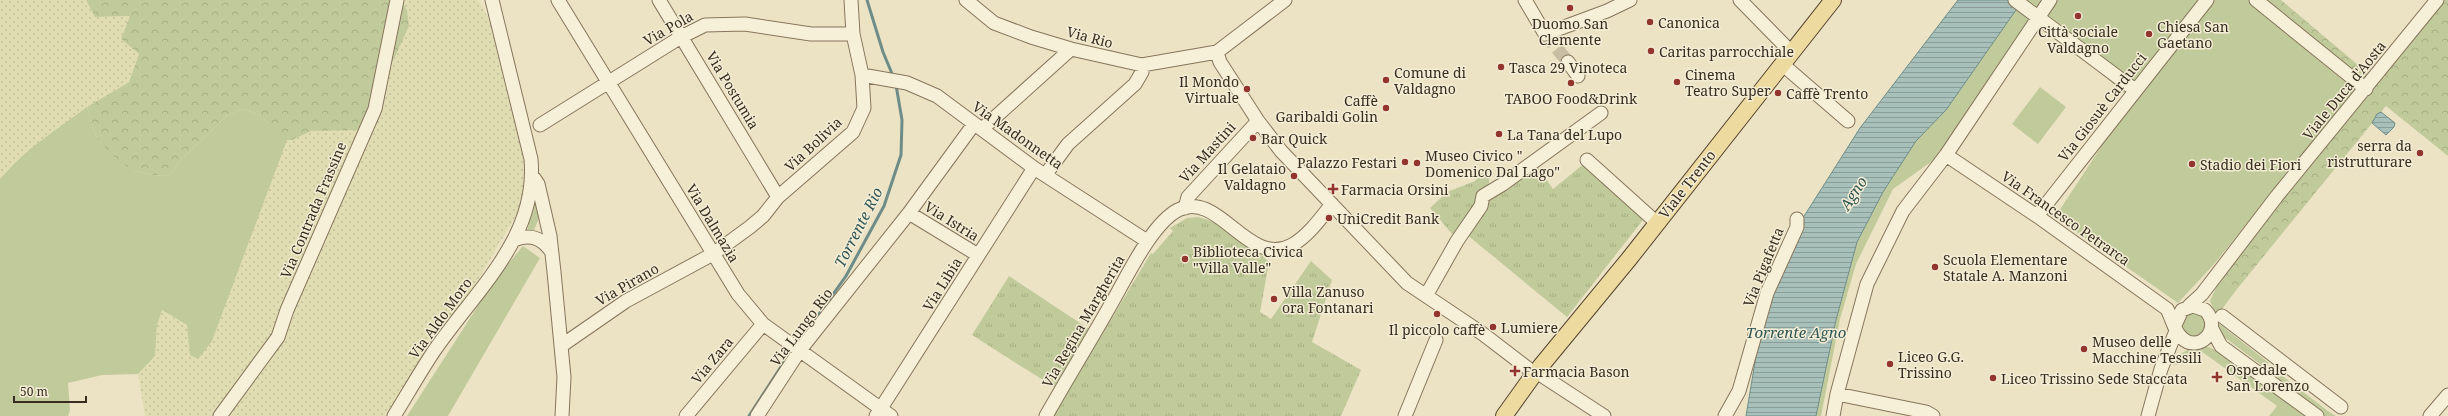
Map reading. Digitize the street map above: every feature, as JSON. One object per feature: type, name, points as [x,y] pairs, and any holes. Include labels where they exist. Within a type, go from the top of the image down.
[{"type":"main road","name":"Viale Trento","points":[[1504,416],[1536,372],[1657,223],[1833,0]]},
{"type":"street","name":"Via Contrada Frassine","points":[[220,416],[278,337],[287,310],[375,109],[397,0]]},
{"type":"street","points":[[483,0],[500,37]]},
{"type":"street","points":[[492,0],[500,37],[528,140],[532,175],[538,184],[551,251],[564,377],[562,416]]},
{"type":"street","name":"Via Dalmazia","points":[[558,0],[712,254],[738,294],[763,324],[882,414]]},
{"type":"street","name":"Via Postumia","points":[[660,0],[681,37],[706,74],[778,197]]},
{"type":"street","name":"Via Bolivia","points":[[712,254],[754,223],[778,197],[853,132],[864,108],[862,75],[853,34],[851,0]]},
{"type":"street","name":"Via Rio","points":[[966,0],[994,23],[1031,38],[1071,49],[1142,65],[1217,52]]},
{"type":"street","points":[[1285,0],[1217,52],[1220,62],[1258,121],[1281,151],[1407,283],[1426,294],[1536,372],[1604,416]]},
{"type":"street","points":[[1525,0],[1544,34],[1607,11],[1630,0]]},
{"type":"street","points":[[1740,0],[1776,36],[1787,58],[1848,121]]},
{"type":"street","points":[[1833,416],[1837,394],[1867,284],[1903,211],[1946,155],[2050,0]]},
{"type":"street","name":"Via Giosuè Carducci","points":[[2036,216],[2207,0]]},
{"type":"street","points":[[2256,0],[2366,89]]},
{"type":"street","name":"Viale Duca d'Aosta","points":[[2185,308],[2202,294],[2277,196],[2366,89],[2437,0]]},
{"type":"street","points":[[2020,4],[2135,90]]},
{"type":"street","name":"Via Pola","points":[[540,125],[681,37],[705,25],[745,24],[811,34],[853,34]]},
{"type":"street","name":"Via Lungo Rio","points":[[757,416],[795,347],[909,213],[978,127],[1071,49]]},
{"type":"street","points":[[1568,62],[1578,76]]},
{"type":"street","name":"Via Libia","points":[[882,414],[978,256],[1040,171],[1068,144],[1136,84],[1142,72],[1142,65]]},
{"type":"street","name":"Via Madonnetta","points":[[862,75],[907,83],[937,96],[1040,171],[1147,241]]},
{"type":"street","points":[[1426,294],[1457,241],[1481,206],[1483,196],[1503,184],[1601,113]]},
{"type":"street","name":"Via Mastini","points":[[1185,208],[1188,197],[1258,121]]},
{"type":"street","name":"Via Francesco Petrarca","points":[[1946,155],[2036,216],[2167,310]]},
{"type":"street","points":[[1587,160],[1657,223]]},
{"type":"street","name":"Via Aldo Moro","points":[[394,416],[434,352],[498,266],[514,240],[527,209],[532,175]]},
{"type":"street","points":[[1185,208],[1199,208],[1207,210],[1220,217],[1258,247],[1273,248],[1288,247],[1305,235],[1332,204]]},
{"type":"street","name":"Via Regina Margherita","points":[[1046,416],[1147,241],[1172,214],[1185,208]]},
{"type":"street","name":"Via Istria","points":[[909,213],[978,256]]},
{"type":"street","name":"Via Pigafetta","points":[[1725,416],[1739,391],[1767,293],[1797,227],[1797,219]]},
{"type":"street","points":[[514,240],[523,237],[537,238],[551,251]]},
{"type":"street","name":"Via Pirano","points":[[561,346],[626,301],[712,254]]},
{"type":"street","points":[[2202,294],[2205,310],[2211,318],[2212,329],[2220,344]]},
{"type":"street","points":[[2189,342],[2179,336],[2167,310],[2197,306],[2205,310]]},
{"type":"street","points":[[2148,416],[2161,368],[2169,353],[2176,328],[2185,308]]},
{"type":"street","points":[[2222,316],[2341,407]]},
{"type":"street","name":"Via Zara","points":[[686,416],[763,324]]},
{"type":"street","points":[[2204,340],[2212,329]]},
{"type":"street","points":[[1405,416],[1436,340]]},
{"type":"street","points":[[2169,353],[2189,342],[2204,340],[2220,344],[2317,416]]},
{"type":"street","points":[[2265,378],[2278,360]]},
{"type":"street","points":[[1837,394],[1928,415]]},
{"type":"street","points":[[2430,416],[2448,395]]},
{"type":"shaded area","points":[[0,0],[86,0],[95,17],[130,16],[121,39],[139,54],[129,82],[87,107],[44,138],[9,168],[0,179]]},
{"type":"shaded area","points":[[400,0],[478,0],[489,19],[498,52],[519,111],[530,183],[518,212],[478,280],[390,416],[145,416],[138,374],[155,356],[157,325],[162,310],[212,341],[287,139],[292,140],[311,131],[326,130]]},
{"type":"green space","points":[[86,0],[400,0],[407,10],[409,26],[369,113],[358,130],[311,131],[292,140],[286,140],[261,116],[244,109],[227,115],[181,160],[170,174],[165,176],[134,171],[116,159],[97,139],[87,107],[129,82],[139,54],[121,39],[130,16],[95,17]]},
{"type":"green space","points":[[2023,0],[2051,0],[2039,19]]},
{"type":"green space","name":"Stadio dei Fiori","points":[[2051,0],[2247,0],[2358,93],[2341,112],[2338,110],[2215,263],[2178,303],[2055,217],[2132,100],[2039,20],[1945,152],[1893,189],[1856,264],[1840,319],[1821,416],[1816,416],[1836,320],[1857,242],[1883,192],[1916,141],[1946,110],[2021,3]]},
{"type":"green space","points":[[2247,0],[2281,0],[2371,76],[2431,3],[2428,0],[2448,0],[2448,156],[2386,106],[2237,289],[2221,277],[2358,93]]},
{"type":"green space","points":[[2040,87],[2066,107],[2038,144],[2012,124]]},
{"type":"green space","points":[[87,107],[97,139],[134,171],[154,175],[165,176],[170,174],[181,160],[227,115],[244,109],[261,116],[287,140],[212,341],[198,359],[190,355],[187,325],[162,310],[157,325],[155,356],[138,374],[102,375],[68,383],[70,410],[68,416],[0,416],[0,179],[9,168],[30,149]]},
{"type":"green space","points":[[1534,162],[1553,189],[1586,162],[1646,216],[1567,317],[1460,229],[1453,235],[1430,208],[1447,192],[1475,181],[1483,170],[1490,175],[1488,189]]},
{"type":"green space","points":[[536,196],[540,216],[534,230],[527,231]]},
{"type":"green space","points":[[1198,217],[1227,229],[1245,241],[1269,262],[1260,312],[1271,319],[1311,261],[1332,280],[1312,342],[1361,370],[1341,416],[1053,416],[1151,253],[1153,254],[1173,231],[1170,228],[1187,218]]},
{"type":"green space","points":[[523,246],[540,258],[448,416],[407,416],[494,281]]},
{"type":"green space","points":[[1009,276],[1089,329],[1054,387],[972,335]]},
{"type":"green space","points":[[2221,277],[2237,289],[2217,316],[2210,301]]},
{"type":"green space","points":[[2193,313],[2202,316],[2205,325],[2202,334],[2193,337],[2184,334],[2181,325],[2184,316]]},
{"type":"green space","points":[[2218,323],[2269,363],[2264,367],[2224,337]]},
{"type":"green space","points":[[2208,347],[2213,349],[2305,416],[2269,416],[2277,406],[2201,351],[2197,355],[2190,354],[2184,356],[2180,359],[2177,365],[2173,364],[2179,355],[2187,350]]},
{"type":"green space","points":[[2280,374],[2336,416],[2322,416],[2274,382]]},
{"type":"water","name":"Torrente Agno","points":[[1958,0],[2023,0],[1946,110],[1916,141],[1883,192],[1857,242],[1836,320],[1816,416],[1746,416],[1762,320],[1801,221],[1860,128]]},
{"type":"water","points":[[2381,112],[2395,123],[2394,127],[2386,135],[2372,123],[2377,114]]},
{"type":"waterway","name":"Torrente Rio","points":[[867,0],[883,52],[893,76]]},
{"type":"waterway","name":"Torrente Rio","points":[[804,335],[846,276],[884,206],[901,155],[902,120],[896,85]]},
{"type":"waterway","name":"Torrente Rio","points":[[749,416],[784,362]]},
{"type":"tunnel","points":[[1545,34],[1568,62]]},
{"type":"place","name":"Duomo San Clemente","points":[[1570,8]]},
{"type":"place","name":"Città sociale Valdagno","points":[[2078,16]]},
{"type":"place","name":"Canonica","points":[[1650,22]]},
{"type":"place","name":"Chiesa San Gaetano","points":[[2149,34]]},
{"type":"place","name":"Caritas parrocchiale","points":[[1651,51]]},
{"type":"place","name":"Tasca 29 Vinoteca","points":[[1501,67]]},
{"type":"place","name":"Comune di Valdagno","points":[[1386,80]]},
{"type":"place","name":"Cinema Teatro Super","points":[[1677,82]]},
{"type":"place","name":"TABOO Food&Drink","points":[[1571,83]]},
{"type":"place","name":"Il Mondo Virtuale","points":[[1247,89]]},
{"type":"place","name":"Caffè Trento","points":[[1778,93]]},
{"type":"place","name":"Caffè Garibaldi Golin","points":[[1386,108]]},
{"type":"place","name":"La Tana del Lupo","points":[[1499,134]]},
{"type":"place","name":"Bar Quick","points":[[1253,138]]},
{"type":"place","name":"serra da ristrutturare","points":[[2420,153]]},
{"type":"place","name":"Palazzo Festari","points":[[1405,162]]},
{"type":"place","name":"Museo Civico \" Domenico Dal Lago\"","points":[[1417,163]]},
{"type":"place","name":"Stadio dei Fiori","points":[[2192,164]]},
{"type":"place","name":"Il Gelataio Valdagno","points":[[1294,176]]},
{"type":"place","name":"Farmacia Orsini","points":[[1333,189]]},
{"type":"place","name":"UniCredit Bank","points":[[1329,218]]},
{"type":"place","name":"Biblioteca Civica \"Villa Valle\"","points":[[1185,259]]},
{"type":"place","name":"Scuola Elementare Statale A. Manzoni","points":[[1935,267]]},
{"type":"place","name":"Villa Zanuso ora Fontanari","points":[[1274,299]]},
{"type":"place","name":"Il piccolo caffè","points":[[1437,314]]},
{"type":"place","name":"Lumiere","points":[[1493,327]]},
{"type":"place","name":"Museo delle Macchine Tessili","points":[[2084,349]]},
{"type":"place","name":"Liceo G.G. Trissino","points":[[1890,364]]},
{"type":"place","name":"Farmacia Bason","points":[[1515,371]]},
{"type":"place","name":"Ospedale San Lorenzo","points":[[2217,377]]},
{"type":"place","name":"Liceo Trissino Sede Staccata","points":[[1993,378]]},
{"type":"water label","name":"Agno","points":[[1853,193]]}]
